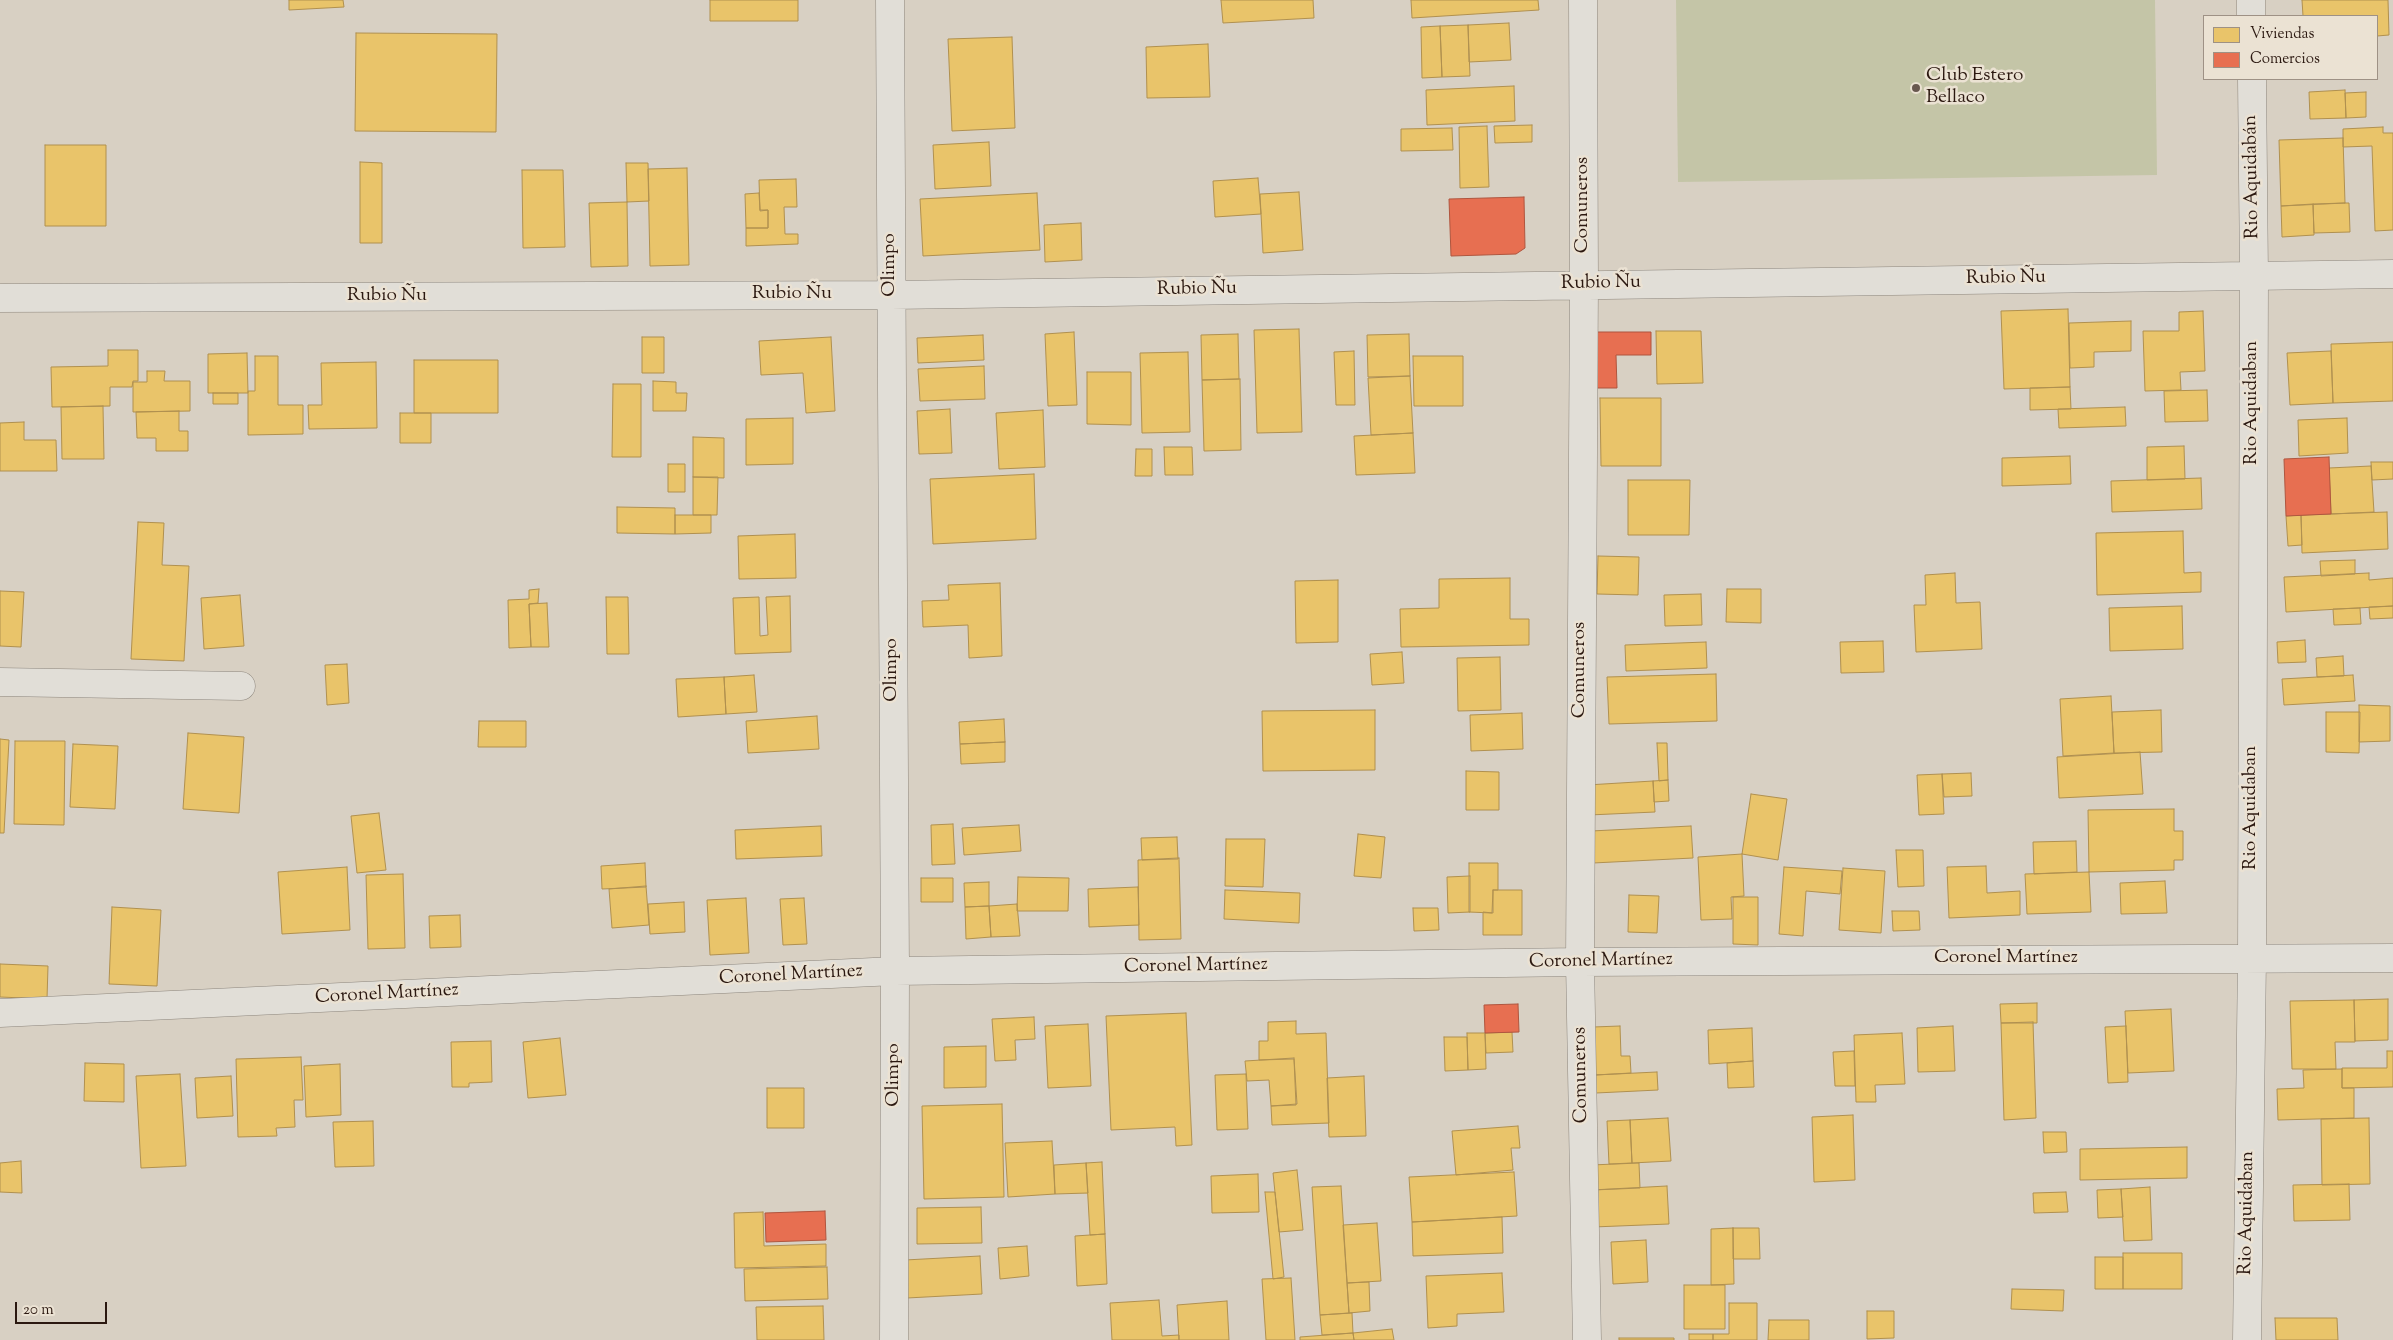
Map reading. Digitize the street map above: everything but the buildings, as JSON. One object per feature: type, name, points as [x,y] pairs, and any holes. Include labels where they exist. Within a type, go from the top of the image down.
[{"type":"street","name":"Olimpo","points":[[890,0],[895,971],[894,1340]]},
{"type":"street","name":"Comuneros","points":[[1583,0],[1584,284],[1580,962],[1587,1340]]},
{"type":"street","points":[[2251,0],[2251,15]]},
{"type":"street","name":"Rio Aquidabán","points":[[2252,80],[2254,276]]},
{"type":"street","name":"Rubio Ñu","points":[[0,298],[891,295],[2393,274]]},
{"type":"street","name":"Rio Aquidaban","points":[[2246,1340],[2252,958],[2254,276]]},
{"type":"street","points":[[0,682],[241,686]]},
{"type":"street","name":"Coronel Martínez","points":[[0,1013],[895,971],[1580,962],[2393,958]]},
{"type":"green space","name":"Club Estero Bellaco","points":[[1676,0],[2155,0],[2157,175],[1678,182]]},
{"type":"place","name":"Club Estero Bellaco","points":[[1916,88]]}]
